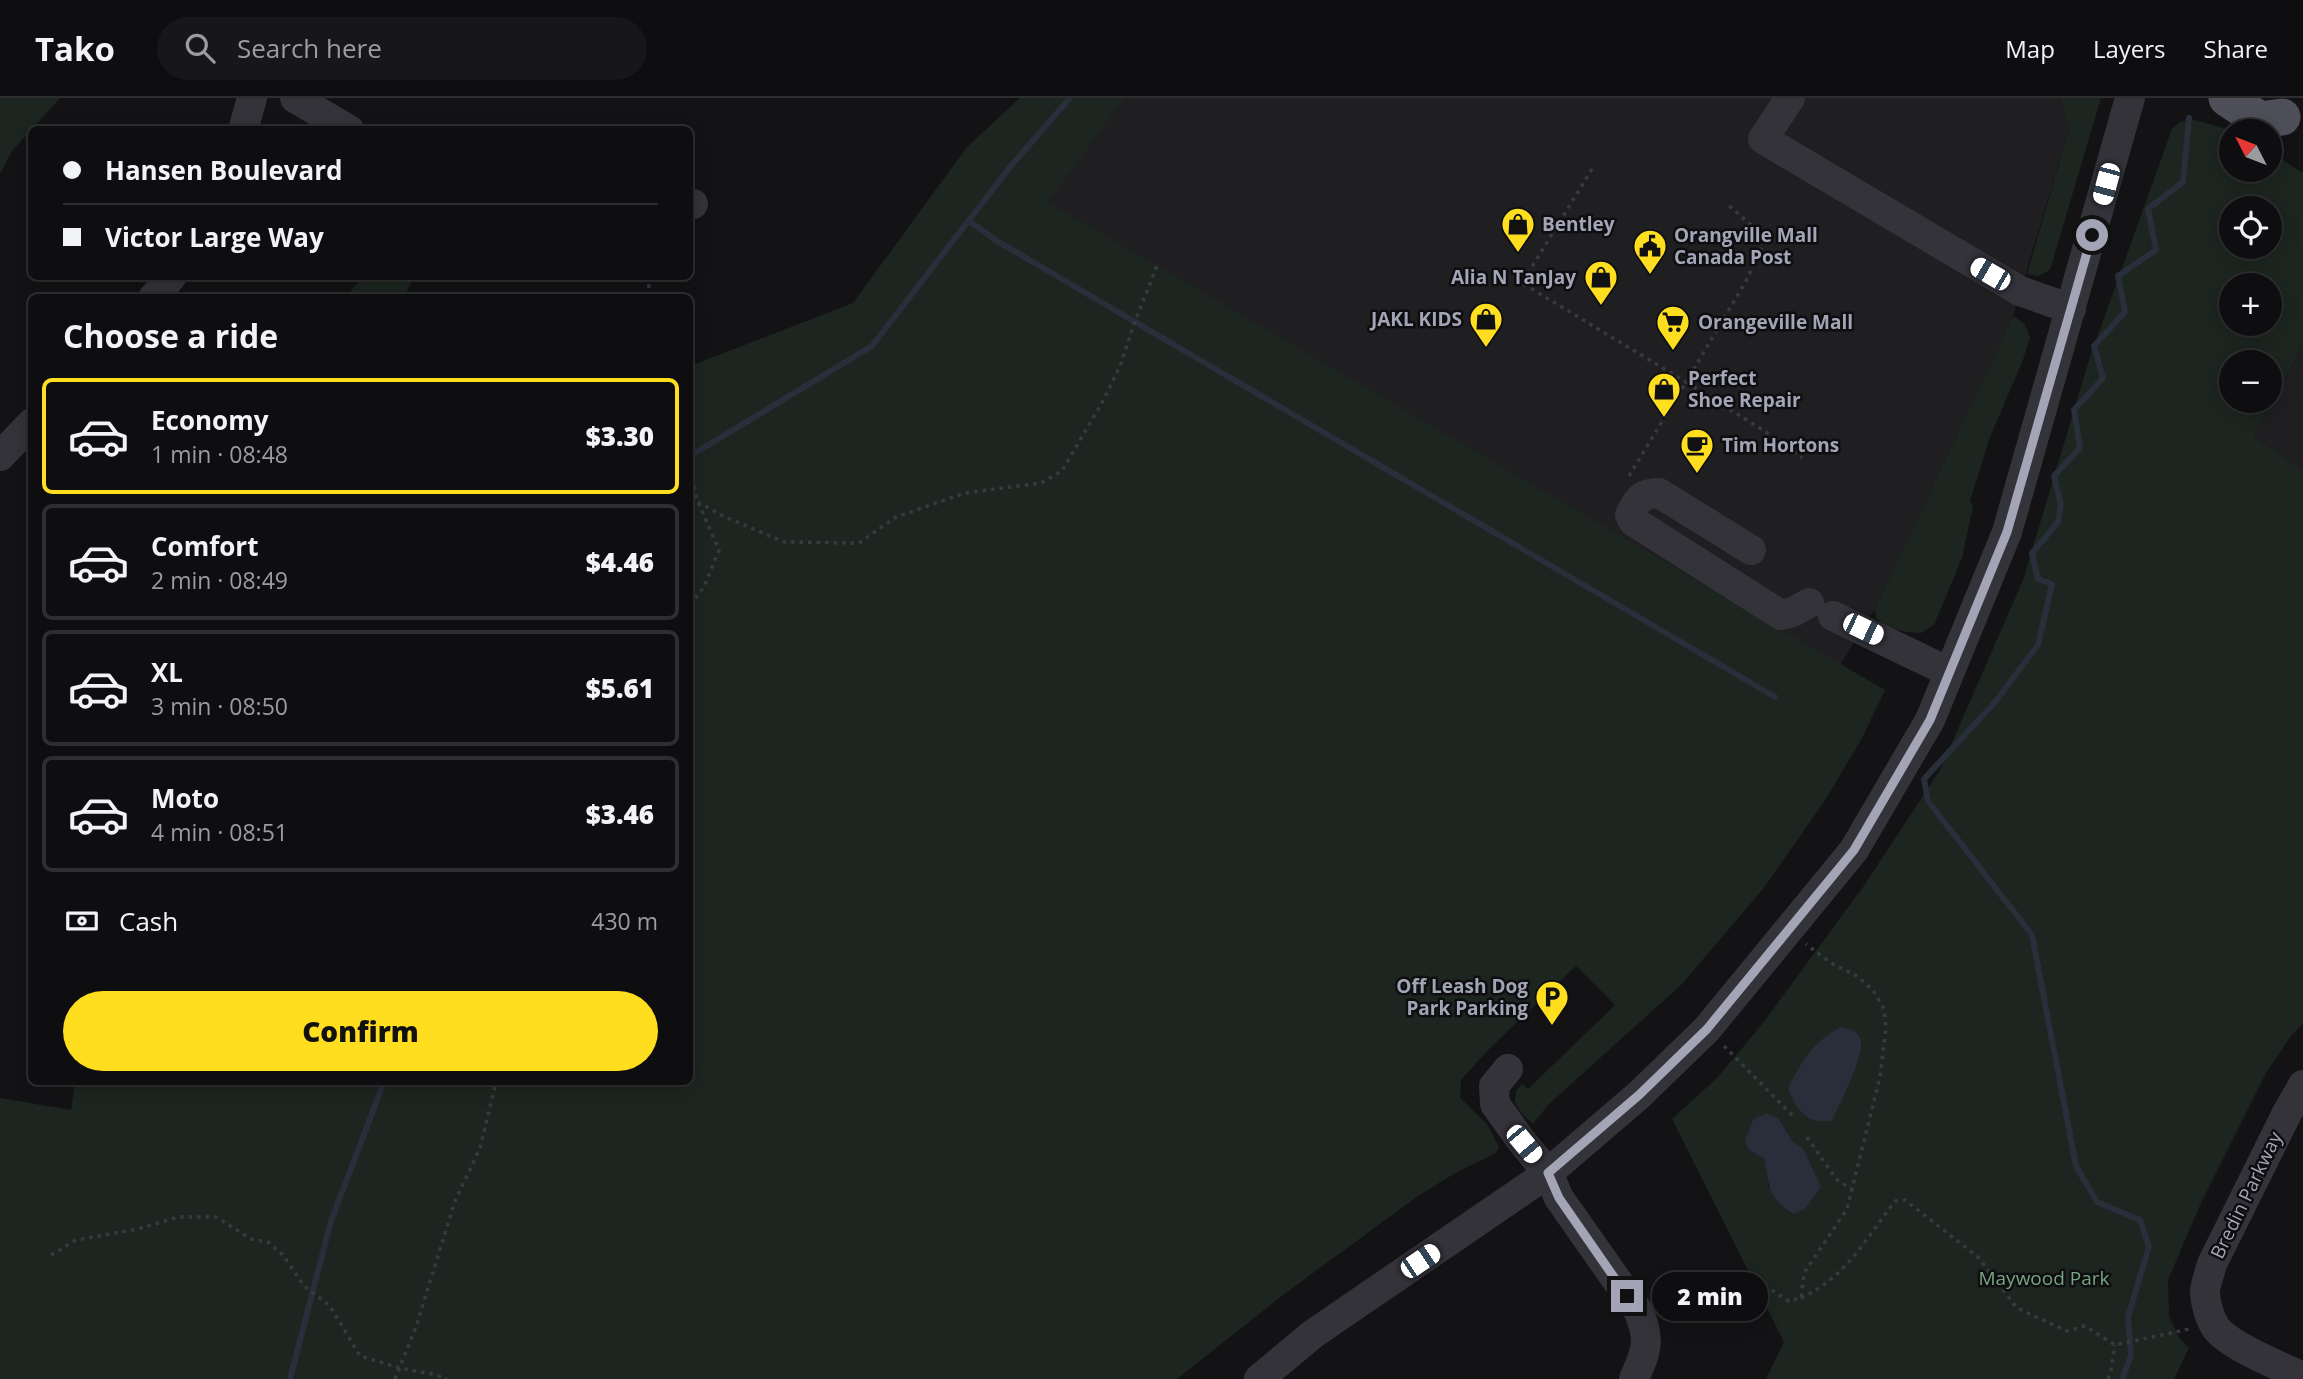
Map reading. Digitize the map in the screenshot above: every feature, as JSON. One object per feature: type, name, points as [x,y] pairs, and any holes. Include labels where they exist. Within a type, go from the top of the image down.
[{"type":"main road","points":[[2227,98],[2260,120],[2286,115]]},
{"type":"street","points":[[244,126],[252,98]]},
{"type":"street","points":[[295,98],[342,126]]},
{"type":"street","points":[[1790,98],[1763,139],[2020,291],[2071,309]]},
{"type":"street","points":[[1259,1379],[1313,1334],[1548,1173],[1639,1095],[1707,1029],[1854,850],[1930,720],[2007,532],[2130,98]]},
{"type":"street","points":[[156,294],[169,280]]},
{"type":"street","points":[[0,456],[28,427]]},
{"type":"street","points":[[1751,550],[1659,493],[1647,493],[1636,503],[1630,515],[1633,521],[1781,615],[1821,609],[1950,672]]},
{"type":"street","points":[[1508,1069],[1494,1086],[1494,1104],[1548,1173],[1559,1198],[1639,1312],[1646,1330],[1647,1350],[1634,1379]]},
{"type":"street","name":"Bredin Parkway","points":[[2215,1320],[2205,1290],[2212,1264],[2303,1086]]},
{"type":"street","points":[[2215,1320],[2245,1349],[2303,1377]]},
{"type":"path","points":[[1592,169],[1522,283],[1686,382],[1774,437],[1802,458]]},
{"type":"path","points":[[1626,481],[1746,281],[1766,238],[1726,203]]},
{"type":"path","points":[[698,502],[723,516],[784,542],[859,543],[896,517],[965,493],[1041,483],[1062,471],[1103,401],[1120,366],[1157,266]]},
{"type":"path","points":[[693,482],[698,502],[719,550],[704,587],[693,601]]},
{"type":"path","points":[[1791,927],[1811,949],[1857,976],[1872,990],[1884,1009],[1886,1028],[1880,1077],[1853,1190],[1847,1209],[1804,1273],[1801,1298]]},
{"type":"path","points":[[1707,1029],[1794,1117]]},
{"type":"path","points":[[395,1379],[416,1327],[455,1201],[480,1148],[495,1085]]},
{"type":"path","points":[[1807,1137],[1836,1179],[1853,1190]]},
{"type":"path","points":[[1646,1330],[1690,1300],[1720,1289],[1736,1279],[1754,1279],[1789,1301],[1819,1290],[1840,1273],[1895,1201],[1905,1200],[1978,1256],[2017,1308],[2067,1331],[2085,1326],[2115,1345],[2191,1329],[2215,1320]]},
{"type":"path","points":[[51,1255],[76,1240],[138,1230],[178,1217],[216,1217],[251,1239],[268,1242],[283,1255],[304,1286],[330,1306],[360,1356],[447,1379]]},
{"type":"path","points":[[2108,1379],[2112,1370],[2115,1345]]},
{"type":"shaded area","points":[[1125,98],[2060,98],[2069,129],[2013,316],[1875,608],[1840,665],[1047,202]]},
{"type":"shaded area","points":[[2303,345],[2303,471],[2254,436],[2266,413],[2282,413],[2282,384]]},
{"type":"green space","points":[[0,98],[60,98],[35,126],[28,126],[28,133],[12,151],[0,174]]},
{"type":"green space","points":[[1020,98],[1125,98],[1048,202],[1885,690],[1861,740],[1824,802],[1763,889],[1682,984],[1549,1104],[1533,1124],[1515,1103],[1516,1091],[1522,1084],[1528,1089],[1615,1005],[1576,966],[1489,1049],[1461,1080],[1460,1098],[1487,1124],[1499,1147],[1496,1153],[1457,1172],[1418,1196],[1283,1295],[1177,1379],[0,1379],[0,1098],[71,1110],[75,1085],[693,1085],[693,365],[853,303],[967,147]]},
{"type":"green space","points":[[2060,98],[2101,98],[2050,270],[2038,276],[2027,274],[2069,129]]},
{"type":"green space","name":"Maywood Park","points":[[2195,120],[2219,127],[2219,182],[2282,182],[2282,160],[2303,173],[2303,345],[2282,384],[2282,350],[2219,350],[2219,413],[2266,413],[2254,436],[2303,471],[2303,1023],[2266,1073],[2201,1203],[2168,1280],[2169,1317],[2180,1339],[2189,1348],[2174,1379],[1766,1379],[1784,1342],[1672,1119],[1718,1077],[1763,1023],[1863,887],[1940,770],[2023,580],[2090,357],[2172,129],[2180,122]],"holes":[[[1779,1119],[1793,1142],[1769,1189],[1764,1157],[1749,1150]]]},
{"type":"green space","points":[[360,280],[412,280],[406,294],[348,294]]},
{"type":"green space","points":[[2013,316],[2024,323],[2030,337],[1990,437],[1970,501],[1973,506],[1962,558],[1934,625],[1921,633],[1905,632],[1884,625],[1876,618],[1875,608]]},
{"type":"water","points":[[1842,1027],[1859,1035],[1860,1055],[1832,1121],[1809,1118],[1799,1110],[1788,1089],[1809,1053],[1824,1038]]},
{"type":"water","points":[[1766,1113],[1779,1119],[1793,1142],[1803,1148],[1821,1187],[1805,1209],[1794,1214],[1774,1197],[1764,1158],[1749,1150],[1745,1141],[1753,1120]]},
{"type":"waterway","points":[[693,454],[872,346],[1010,167],[1070,98]]},
{"type":"waterway","points":[[2122,1379],[2131,1356],[2128,1317],[2149,1246],[2140,1220],[2097,1202],[2076,1166],[2032,935],[1928,801],[1924,779],[1996,701],[2038,645],[2052,584],[2038,579],[2032,553],[2058,522],[2061,505],[2054,476],[2080,448],[2074,410],[2103,378],[2094,346],[2125,312],[2118,276],[2156,250],[2148,209],[2183,182],[2189,118]]},
{"type":"waterway","points":[[969,221],[997,241],[1775,697]]},
{"type":"waterway","points":[[290,1379],[331,1221],[383,1085]]},
{"type":"place","name":"Bentley","points":[[1518,254]]},
{"type":"place","name":"Orangville Mall Canada Post","points":[[1650,276]]},
{"type":"place","name":"Alia N TanJay","points":[[1601,307]]},
{"type":"place","name":"JAKL KIDS","points":[[1486,349]]},
{"type":"place","name":"Orangeville Mall","points":[[1673,352]]},
{"type":"place","name":"Perfect Shoe Repair","points":[[1664,419]]},
{"type":"place","name":"Tim Hortons","points":[[1697,475]]},
{"type":"place","name":"Off Leash Dog Park Parking","points":[[1552,1027]]},
{"type":"route","points":[[1627,1296],[1559,1198],[1548,1173],[1639,1095],[1731,1002],[1854,850],[1930,720],[2007,532],[2092,235]]}]
